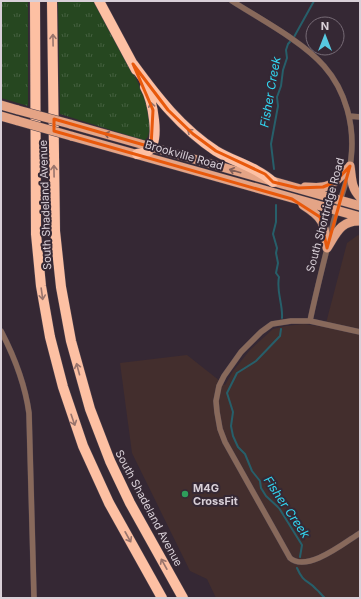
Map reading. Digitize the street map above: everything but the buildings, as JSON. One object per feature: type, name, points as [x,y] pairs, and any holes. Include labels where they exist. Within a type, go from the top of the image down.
[{"type":"highway","name":"South Shadeland Avenue","points":[[35,1],[36,234],[41,286],[50,337],[63,387],[83,446],[109,503],[162,598]]},
{"type":"highway","name":"South Shadeland Avenue","points":[[52,1],[56,231],[61,287],[70,342],[90,410],[113,468],[134,511],[183,598]]},
{"type":"highway","points":[[99,1],[147,91],[153,110],[154,131],[151,147],[148,152],[137,154]]},
{"type":"highway","points":[[133,64],[168,110],[193,134],[222,155],[265,174],[273,182]]},
{"type":"main road","name":"Brookville Road","points":[[1,105],[360,206]]},
{"type":"main road","name":"Brookville Road","points":[[1,116],[360,217]]},
{"type":"main road","points":[[298,188],[328,186],[335,182],[350,166]]},
{"type":"main road","points":[[350,166],[351,181],[354,190],[360,197]]},
{"type":"main road","points":[[292,199],[314,211],[320,217],[324,224],[327,248]]},
{"type":"main road","points":[[327,248],[339,229],[346,223],[350,221],[360,221]]},
{"type":"street","name":"South Shortridge Road","points":[[232,1],[300,45],[324,66],[336,82],[345,101],[349,116],[352,138],[350,166],[327,248],[310,321]]},
{"type":"street","points":[[349,116],[360,117]]},
{"type":"street","points":[[360,332],[327,323],[310,321],[291,321],[272,324],[261,332],[241,352],[224,376],[219,386],[216,404],[220,429],[228,450],[287,554],[292,560],[297,562],[308,562],[329,553],[360,533]]},
{"type":"street","points":[[1,331],[19,370],[28,408],[34,598]]},
{"type":"highlighted area","points":[[133,64],[168,110],[193,134],[216,151],[265,174],[273,182],[298,188],[323,187],[335,182],[350,166],[327,248],[320,217],[292,199],[54,131],[54,119],[151,147],[153,110]]},
{"type":"shaded area","points":[[358,235],[360,236],[360,598],[216,598],[207,579],[190,571],[132,453],[120,363],[187,355],[225,385],[233,371],[250,350],[273,329],[304,324],[325,327],[347,243]]},
{"type":"green space","points":[[1,1],[28,1],[28,106],[1,98]]},
{"type":"green space","points":[[58,1],[93,1],[132,70],[143,94],[150,118],[146,141],[60,114]]},
{"type":"waterway","name":"Fisher Creek","points":[[274,169],[271,144],[278,106],[277,97],[287,58],[286,50],[288,44],[294,37],[314,1]]},
{"type":"waterway","name":"Fisher Creek","points":[[276,205],[276,222],[273,234],[277,248],[276,253],[278,263],[276,273],[279,277],[278,287],[282,308],[282,318]]},
{"type":"waterway","name":"Fisher Creek","points":[[281,329],[280,336],[256,361],[237,373],[227,393],[233,412],[231,426],[233,436],[238,447],[245,454],[252,471],[260,481],[261,488],[266,496],[279,508],[302,545],[300,557]]},
{"type":"waterway","name":"Fisher Creek","points":[[297,568],[304,579],[325,598]]},
{"type":"place","name":"M4G CrossFit","points":[[185,494]]}]
